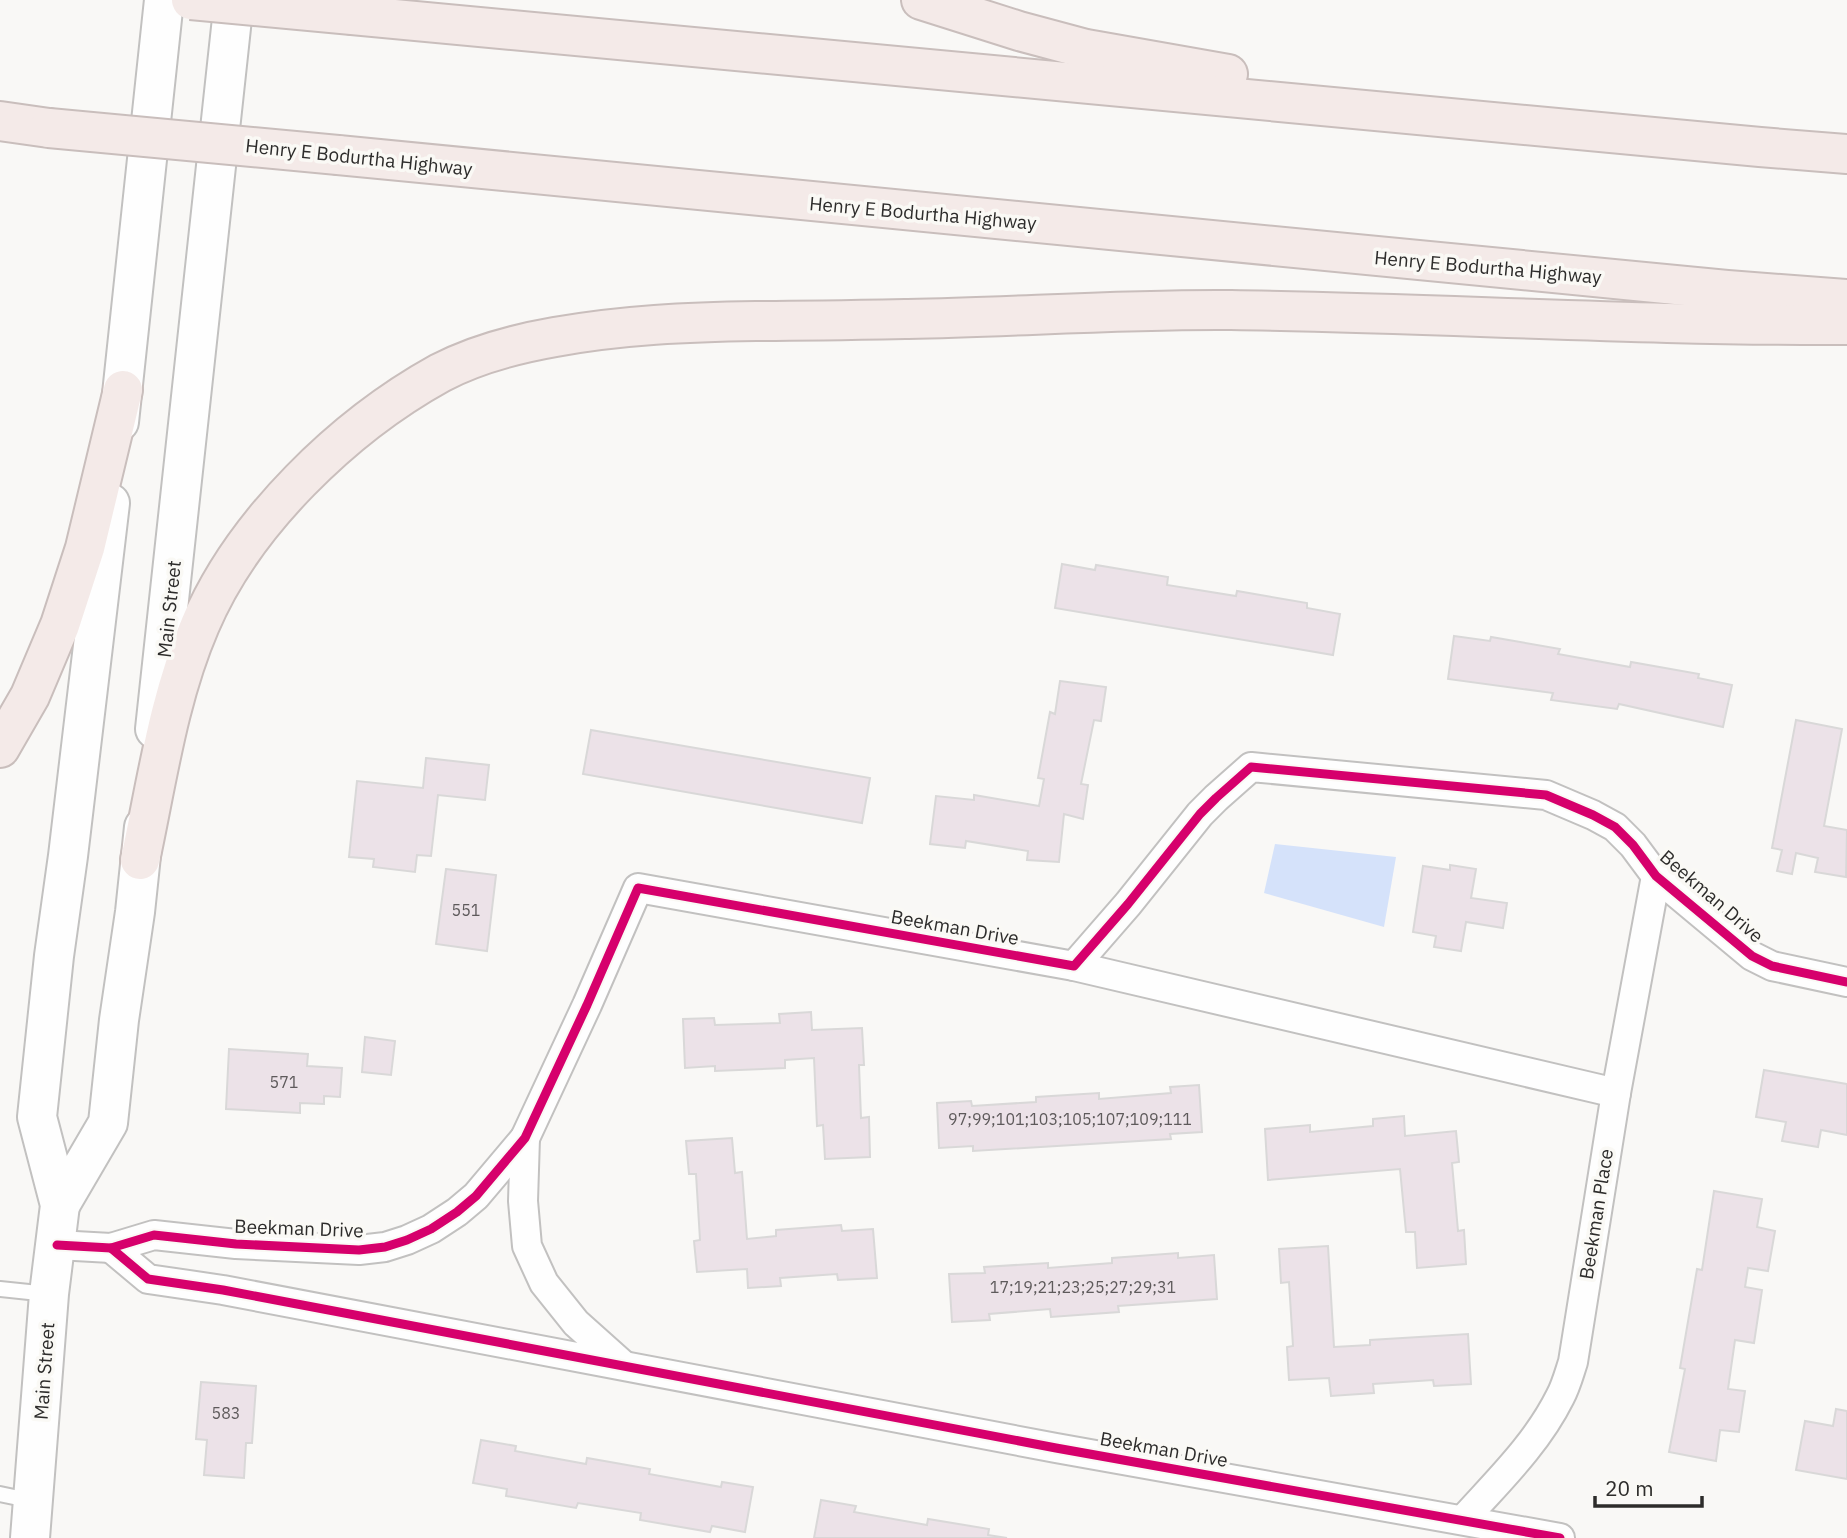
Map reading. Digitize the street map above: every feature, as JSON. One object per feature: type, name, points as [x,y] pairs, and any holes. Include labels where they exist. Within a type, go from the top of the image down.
[{"type":"highway","points":[[191,0],[1847,154]]},
{"type":"highway","points":[[921,0],[1086,49],[1425,109],[1572,130]]},
{"type":"highway","name":"Henry E Bodurtha Highway","points":[[0,121],[49,128],[1422,261],[1847,299]]},
{"type":"highway","points":[[0,130],[49,128]]},
{"type":"highway","points":[[140,860],[174,699],[200,624],[252,536],[321,461],[368,421],[442,373],[494,351],[588,331],[627,326],[1136,311],[1327,312],[1756,326],[1847,325]]},
{"type":"highway","points":[[0,748],[30,696],[60,625],[85,548],[123,390]]},
{"type":"main road","name":"Main Street","points":[[22,1511],[60,1205],[37,1117],[123,390],[164,0]]},
{"type":"main road","name":"Main Street","points":[[60,1205],[108,1123],[119,1020],[135,912],[234,0]]},
{"type":"street","name":"Beekman Drive","points":[[1074,966],[1200,814],[1251,767],[1546,795],[1615,827],[1657,876],[1752,956],[1772,966],[1847,982]]},
{"type":"street","name":"Beekman Place","points":[[1463,1520],[1513,1467],[1534,1439],[1561,1396],[1573,1362],[1616,1093],[1657,876]]},
{"type":"street","name":"Beekman Drive","points":[[57,1245],[111,1248],[154,1235],[236,1244],[359,1250],[385,1247],[418,1236],[457,1212],[476,1196],[525,1138],[638,888],[1074,966],[1616,1093]]},
{"type":"street","points":[[525,1138],[523,1201],[527,1246],[544,1283],[576,1323],[623,1365]]},
{"type":"street","name":"Beekman Drive","points":[[111,1248],[148,1279],[223,1290],[1056,1448],[1560,1538]]},
{"type":"lane","points":[[0,1289],[49,1294]]},
{"type":"water","points":[[1275,844],[1396,857],[1384,927],[1264,893]]},
{"type":"building","points":[[1062,564],[1095,570],[1096,565],[1168,577],[1167,585],[1236,596],[1237,591],[1307,603],[1307,608],[1340,614],[1333,655],[1055,608]]},
{"type":"building","points":[[1454,636],[1490,641],[1491,637],[1560,649],[1558,654],[1630,667],[1631,662],[1699,674],[1698,678],[1732,685],[1723,727],[1619,704],[1617,709],[1551,700],[1553,693],[1448,679]]},
{"type":"building","points":[[1060,681],[1106,687],[1101,721],[1094,720],[1081,784],[1088,785],[1083,819],[1064,814],[1059,862],[1027,860],[1028,851],[966,841],[965,848],[930,844],[936,796],[974,800],[974,795],[1039,806],[1044,779],[1038,778],[1050,712],[1055,714]]},
{"type":"building","points":[[1796,720],[1842,729],[1824,826],[1847,830],[1846,877],[1815,872],[1818,858],[1796,853],[1792,874],[1777,871],[1782,850],[1772,848]]},
{"type":"building","points":[[591,730],[870,778],[862,823],[583,774]]},
{"type":"building","points":[[426,758],[489,765],[485,800],[438,795],[431,856],[417,855],[415,872],[373,867],[374,859],[349,857],[357,781],[423,788]]},
{"type":"building","points":[[1450,865],[1476,869],[1471,898],[1507,903],[1503,928],[1466,922],[1461,951],[1434,947],[1436,936],[1413,932],[1423,866],[1450,870]]},
{"type":"building","points":[[446,869],[496,875],[487,951],[436,944]]},
{"type":"building","points":[[811,1012],[812,1030],[862,1028],[864,1065],[859,1065],[861,1118],[869,1117],[870,1157],[825,1159],[823,1125],[817,1126],[814,1058],[785,1060],[785,1068],[715,1071],[715,1066],[685,1068],[683,1019],[714,1018],[715,1025],[780,1023],[779,1014]]},
{"type":"building","points":[[365,1037],[395,1041],[391,1075],[362,1072]]},
{"type":"building","points":[[229,1049],[308,1054],[307,1066],[342,1068],[340,1097],[324,1096],[324,1104],[300,1103],[300,1113],[226,1109]]},
{"type":"building","points":[[1764,1070],[1847,1084],[1847,1135],[1821,1130],[1818,1147],[1782,1141],[1786,1122],[1756,1117]]},
{"type":"building","points":[[1199,1085],[1202,1132],[1170,1134],[1171,1139],[973,1151],[973,1146],[939,1148],[937,1103],[971,1101],[972,1106],[1036,1102],[1036,1097],[1099,1093],[1099,1099],[1171,1093],[1170,1087]]},
{"type":"building","points":[[1404,1116],[1405,1136],[1456,1131],[1459,1162],[1452,1163],[1458,1231],[1464,1230],[1466,1264],[1417,1268],[1415,1232],[1406,1232],[1400,1169],[1268,1180],[1265,1129],[1310,1125],[1310,1132],[1373,1126],[1373,1119]]},
{"type":"building","points":[[732,1138],[735,1173],[742,1172],[747,1239],[776,1236],[776,1230],[841,1225],[842,1231],[873,1229],[877,1278],[838,1280],[837,1274],[780,1278],[781,1286],[748,1288],[747,1269],[697,1272],[694,1241],[700,1240],[696,1174],[689,1174],[686,1141]]},
{"type":"building","points":[[1714,1191],[1762,1199],[1757,1227],[1775,1231],[1768,1271],[1748,1268],[1745,1287],[1762,1290],[1754,1343],[1735,1340],[1728,1389],[1745,1391],[1739,1432],[1720,1430],[1716,1461],[1669,1452],[1685,1369],[1680,1368],[1697,1269],[1702,1270]]},
{"type":"building","points":[[1328,1246],[1334,1347],[1370,1345],[1370,1340],[1468,1334],[1471,1384],[1434,1386],[1433,1380],[1373,1384],[1374,1393],[1331,1396],[1329,1378],[1289,1380],[1287,1347],[1293,1346],[1289,1282],[1281,1283],[1279,1249]]},
{"type":"building","points":[[1178,1253],[1178,1258],[1214,1255],[1217,1299],[1118,1306],[1119,1312],[1051,1317],[1050,1309],[989,1314],[990,1320],[952,1322],[949,1274],[985,1273],[984,1267],[1048,1263],[1048,1268],[1112,1263],[1112,1258]]},
{"type":"building","points":[[201,1382],[256,1386],[252,1443],[246,1443],[244,1478],[204,1475],[207,1440],[196,1439]]},
{"type":"building","points":[[1836,1409],[1847,1411],[1847,1479],[1796,1470],[1805,1421],[1833,1426]]},
{"type":"building","points":[[481,1440],[516,1446],[515,1451],[586,1464],[587,1458],[650,1469],[649,1474],[721,1487],[722,1482],[753,1487],[745,1532],[712,1526],[710,1532],[640,1520],[641,1513],[578,1503],[576,1508],[506,1496],[507,1489],[473,1483]]},
{"type":"building","points":[[821,1500],[856,1506],[854,1512],[927,1525],[928,1519],[989,1529],[988,1535],[1007,1538],[814,1538]]},
{"type":"cycle path","points":[[57,1245],[111,1248],[154,1235],[236,1244],[359,1250],[385,1247],[407,1240],[431,1229],[476,1196],[525,1138],[638,888],[1074,966],[1200,814],[1251,767],[1546,795],[1615,827],[1633,845],[1656,876],[1752,956],[1772,966],[1847,982]]},
{"type":"cycle path","points":[[111,1248],[148,1279],[223,1290],[1056,1448],[1560,1538]]}]
